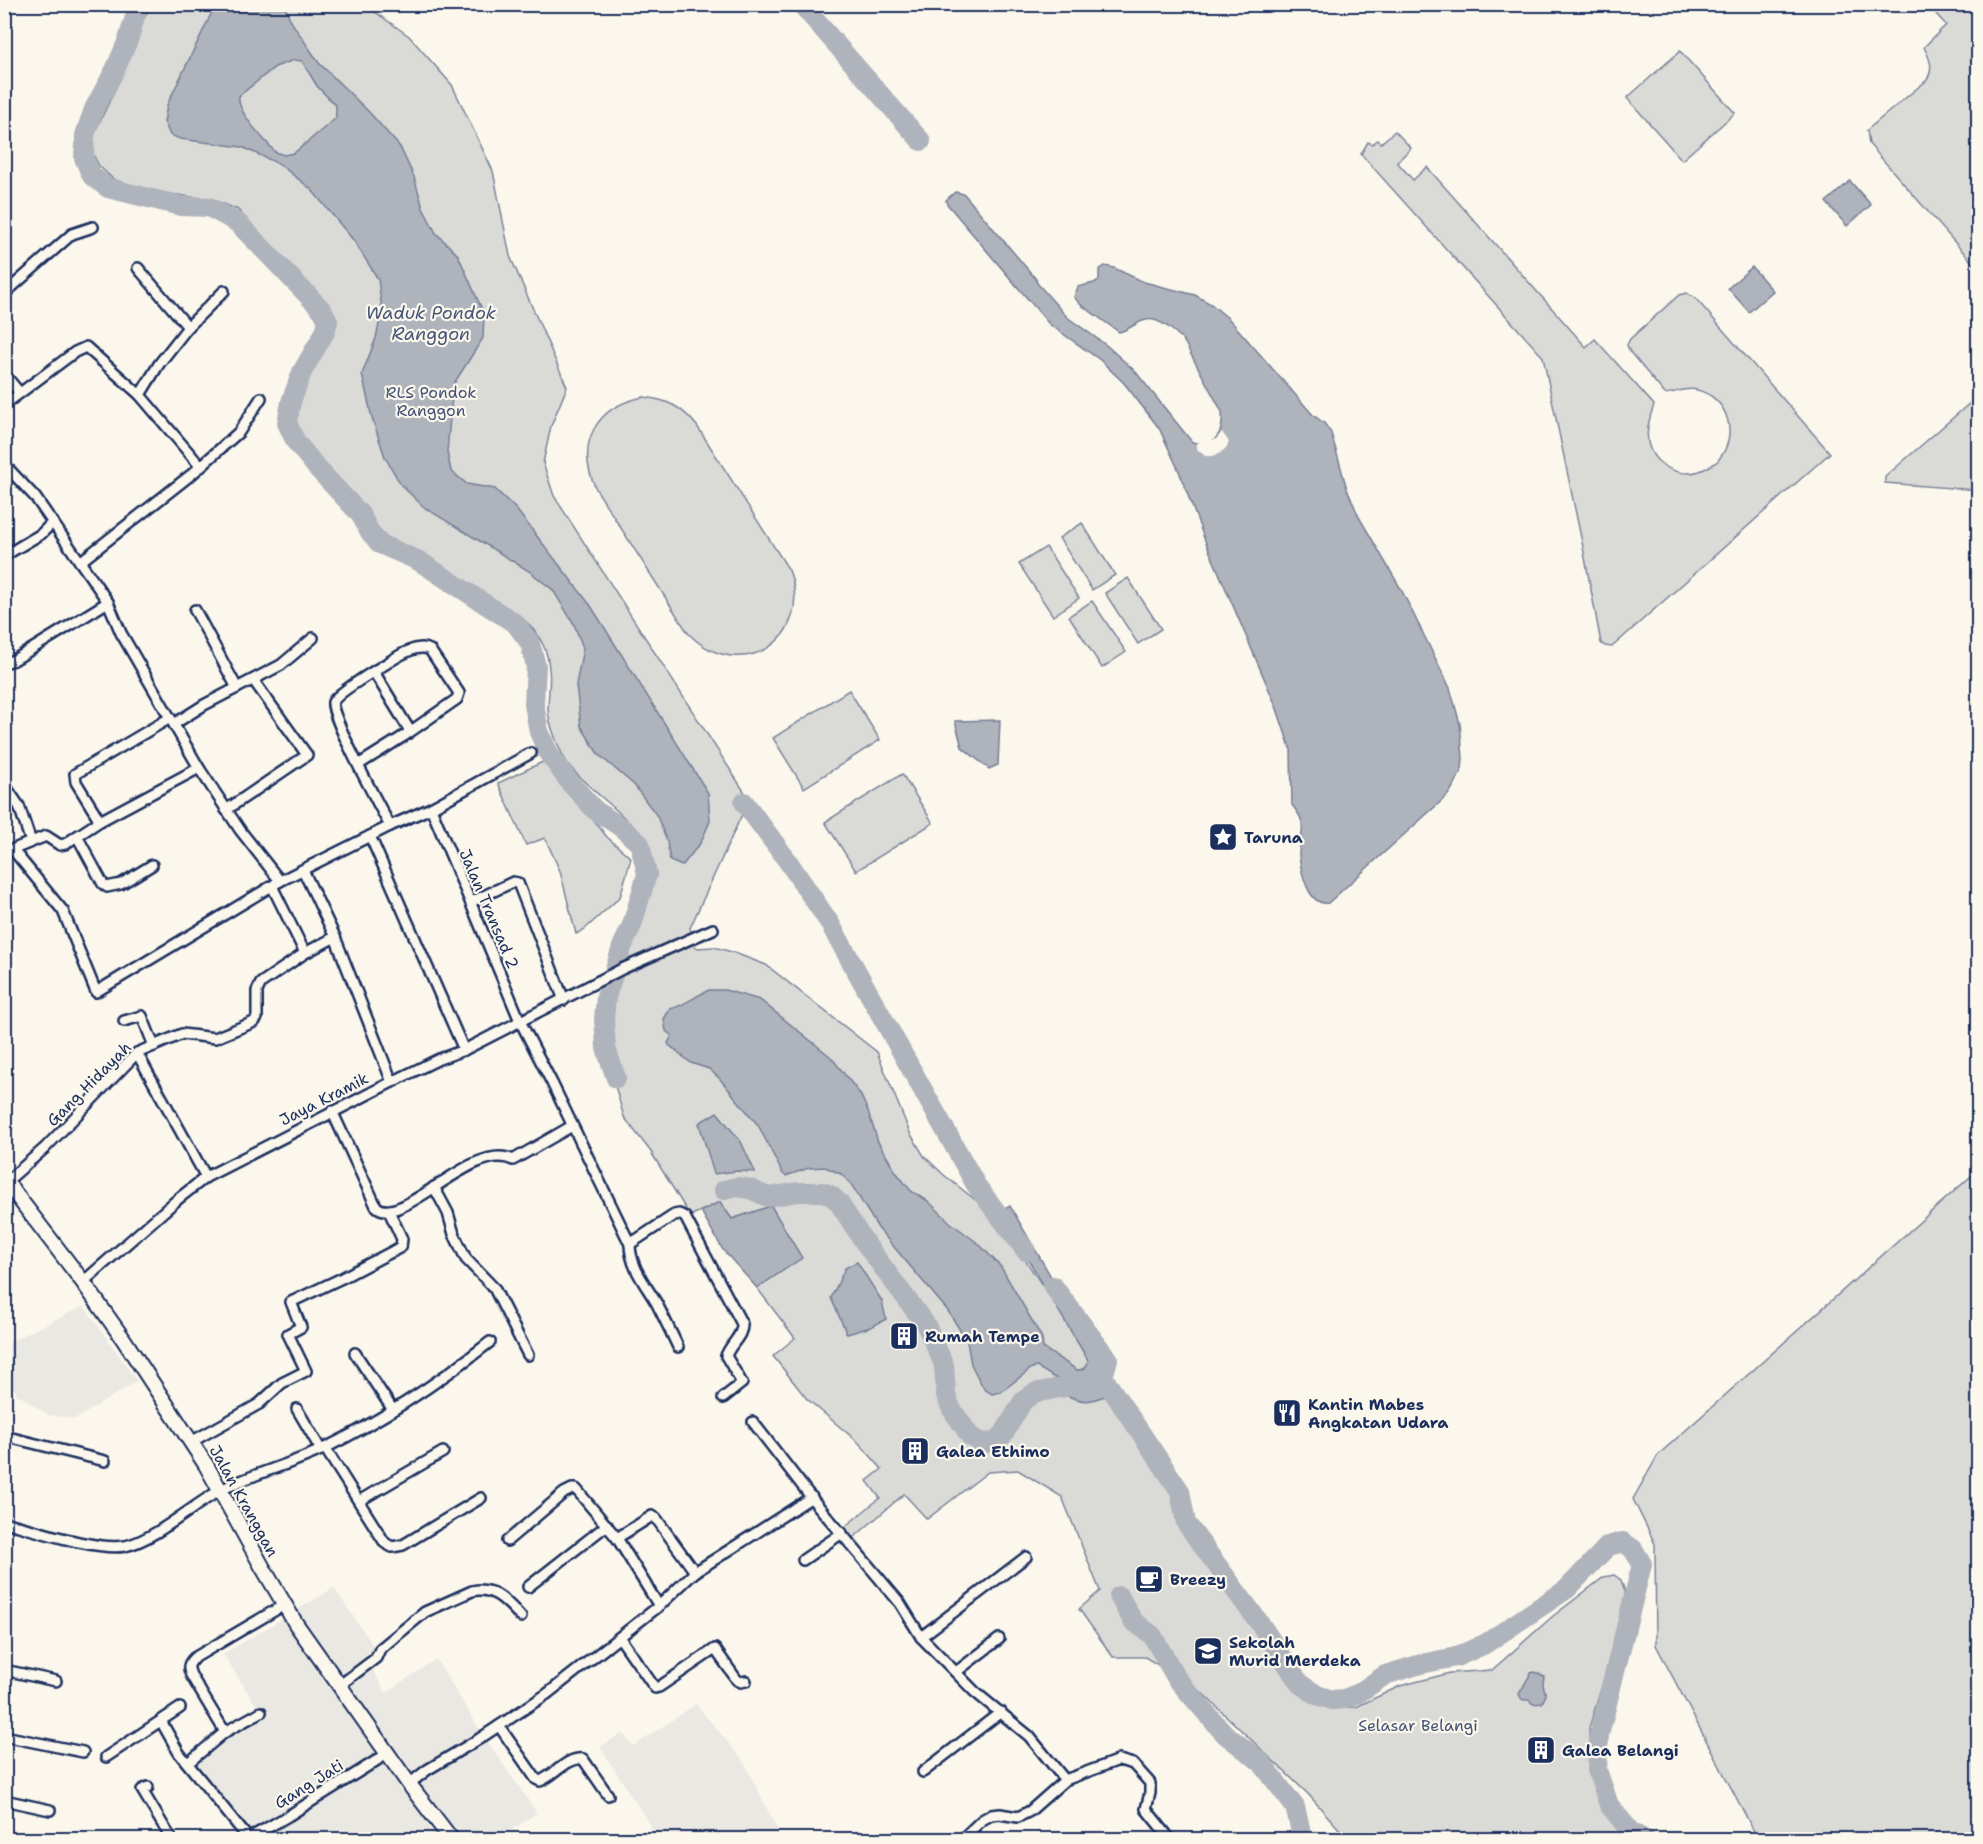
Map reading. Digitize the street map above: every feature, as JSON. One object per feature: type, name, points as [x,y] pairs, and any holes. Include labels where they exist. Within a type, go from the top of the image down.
[{"type":"main road","name":"Jalan Kranggan","points":[[5,1180],[83,1282],[191,1442],[221,1490],[284,1605],[387,1754],[452,1839]]},
{"type":"street","points":[[4,294],[72,234],[93,226]]},
{"type":"street","points":[[138,268],[188,327]]},
{"type":"street","points":[[140,394],[159,364],[188,327],[224,291]]},
{"type":"street","points":[[4,405],[75,352],[86,347],[140,394],[201,467]]},
{"type":"street","points":[[4,374],[19,392]]},
{"type":"street","points":[[80,562],[201,467],[240,432],[261,398]]},
{"type":"street","points":[[4,464],[53,522],[108,602],[121,633],[198,768],[276,884],[305,954]]},
{"type":"street","points":[[4,556],[41,534],[53,522]]},
{"type":"street","points":[[4,663],[14,660],[108,602]]},
{"type":"street","points":[[195,610],[237,687]]},
{"type":"street","points":[[100,821],[75,782],[75,774],[237,687],[254,681],[280,665],[313,638]]},
{"type":"street","points":[[358,765],[411,732],[457,699],[459,693],[430,650],[425,647],[414,648],[374,672],[335,698],[331,706],[358,765],[390,826]]},
{"type":"street","points":[[374,672],[411,732]]},
{"type":"street","points":[[226,810],[306,755],[254,681]]},
{"type":"street","points":[[198,768],[60,845],[46,836],[9,851],[63,911],[96,992],[276,884],[390,826],[431,808],[531,753]]},
{"type":"street","points":[[4,784],[19,806],[31,842]]},
{"type":"street","name":"Jalan Transad 2","points":[[431,808],[520,1021],[630,1244],[633,1263],[678,1347]]},
{"type":"street","points":[[77,836],[103,884],[107,887],[121,884],[152,865]]},
{"type":"street","points":[[370,836],[464,1050]]},
{"type":"street","points":[[303,870],[334,937],[392,1082]]},
{"type":"street","points":[[471,902],[513,882],[518,883],[564,1000]]},
{"type":"street","name":"Jaya Kramik","points":[[83,1282],[177,1199],[206,1178],[332,1111],[439,1059],[464,1050],[622,969],[713,928]]},
{"type":"street","name":"Gang Hidayah","points":[[5,1180],[45,1148],[137,1053],[182,1034],[215,1038],[254,1022],[257,1018],[257,991],[261,983],[334,937]]},
{"type":"street","points":[[124,1021],[142,1016],[154,1046]]},
{"type":"street","points":[[137,1053],[206,1178]]},
{"type":"street","points":[[332,1111],[376,1206],[382,1211],[406,1205],[463,1169],[492,1157],[504,1156],[513,1160],[572,1126]]},
{"type":"street","points":[[434,1187],[448,1213],[454,1234],[466,1259],[494,1288],[528,1355]]},
{"type":"street","points":[[191,1442],[259,1404],[282,1383],[306,1371],[288,1334],[301,1328],[291,1302],[401,1247],[402,1239],[389,1211]]},
{"type":"street","points":[[630,1244],[674,1215],[679,1214],[685,1217],[742,1324],[742,1332],[729,1348],[726,1356],[742,1383],[723,1398]]},
{"type":"street","points":[[4,1522],[91,1544],[124,1546],[151,1534],[221,1490],[323,1449],[393,1410],[490,1342]]},
{"type":"street","points":[[355,1353],[393,1410]]},
{"type":"street","points":[[297,1409],[385,1543],[396,1548],[481,1498]]},
{"type":"street","points":[[753,1422],[900,1603],[921,1637],[975,1692],[1029,1736],[1065,1780]]},
{"type":"street","points":[[4,1436],[105,1461]]},
{"type":"street","points":[[358,1501],[443,1452]]},
{"type":"street","points":[[507,1541],[564,1493],[572,1489],[579,1492],[617,1538],[659,1606]]},
{"type":"street","points":[[409,1784],[427,1770],[547,1694],[659,1606],[695,1572],[812,1497]]},
{"type":"street","points":[[617,1538],[652,1516],[656,1518],[695,1572]]},
{"type":"street","points":[[528,1587],[607,1526]]},
{"type":"street","points":[[803,1560],[842,1533]]},
{"type":"street","points":[[921,1637],[1026,1557]]},
{"type":"street","points":[[340,1685],[376,1658],[380,1649],[425,1612],[472,1591],[479,1589],[497,1594],[521,1617]]},
{"type":"street","points":[[225,1732],[192,1677],[188,1669],[189,1663],[284,1605]]},
{"type":"street","points":[[620,1638],[655,1688],[715,1649],[737,1680],[746,1681]]},
{"type":"street","points":[[4,1639],[4,1652]]},
{"type":"street","points":[[956,1672],[999,1639]]},
{"type":"street","points":[[4,1670],[56,1681]]},
{"type":"street","points":[[106,1757],[180,1708]]},
{"type":"street","points":[[188,1762],[225,1732],[261,1712]]},
{"type":"street","points":[[923,1772],[1001,1713]]},
{"type":"street","points":[[161,1721],[179,1753],[247,1839]]},
{"type":"street","points":[[499,1726],[536,1779],[545,1779],[573,1760],[583,1758],[608,1795]]},
{"type":"street","points":[[4,1736],[83,1752]]},
{"type":"street","name":"Gang Jati","points":[[247,1839],[387,1754]]},
{"type":"street","points":[[962,1839],[982,1820],[991,1815],[1000,1814],[1013,1818],[1024,1814],[1065,1780],[1119,1760],[1127,1760],[1133,1764],[1150,1783],[1147,1812],[1171,1839]]},
{"type":"street","points":[[148,1786],[142,1790],[172,1839]]},
{"type":"street","points":[[4,1800],[50,1810]]},
{"type":"shaded area","points":[[84,1306],[137,1381],[76,1419],[48,1415],[17,1394],[5,1376],[5,1344]]},
{"type":"shaded area","points":[[334,1588],[383,1660],[372,1669],[386,1693],[436,1659],[485,1738],[537,1813],[497,1839],[283,1839],[273,1823],[252,1838],[186,1761],[262,1714],[223,1654]]},
{"type":"shaded area","points":[[696,1704],[744,1762],[782,1839],[659,1839],[600,1747],[622,1733],[634,1746]]},
{"type":"green space","name":"RLS Pondok Ranggon","points":[[151,5],[365,5],[409,36],[452,85],[493,171],[510,256],[567,387],[551,426],[543,463],[554,496],[749,799],[690,928],[696,948],[714,947],[766,965],[877,1052],[910,1133],[924,1156],[983,1206],[1006,1231],[1066,1321],[1110,1394],[1119,1401],[1133,1421],[1299,1689],[1315,1701],[1331,1708],[1356,1707],[1400,1686],[1450,1673],[1492,1670],[1553,1616],[1604,1577],[1614,1575],[1621,1580],[1628,1601],[1589,1728],[1590,1773],[1603,1808],[1628,1836],[1635,1839],[1348,1839],[1308,1794],[1199,1690],[1145,1657],[1113,1657],[1079,1609],[1100,1591],[1062,1497],[1018,1470],[988,1472],[927,1519],[904,1494],[851,1540],[842,1529],[880,1498],[867,1481],[882,1469],[859,1443],[807,1399],[773,1356],[795,1338],[757,1288],[801,1258],[771,1206],[732,1219],[720,1202],[690,1216],[651,1152],[624,1117],[613,1079],[622,1075],[609,1039],[610,999],[652,872],[641,838],[619,812],[579,777],[562,753],[549,715],[549,668],[546,651],[541,641],[535,631],[511,610],[386,542],[378,534],[360,505],[320,464],[301,440],[294,418],[296,404],[311,364],[326,340],[332,320],[326,308],[238,210],[214,200],[141,190],[113,179],[99,166],[92,152],[94,134]]},
{"type":"green space","points":[[1928,5],[1954,5],[1978,14],[1978,269],[1869,144],[1867,130],[1929,76],[1930,64],[1924,47],[1946,25]]},
{"type":"green space","points":[[1680,51],[1735,113],[1682,160],[1627,98]]},
{"type":"green space","points":[[1395,131],[1411,148],[1397,162],[1413,180],[1427,167],[1586,347],[1595,339],[1654,405],[1647,434],[1650,448],[1658,461],[1669,469],[1682,473],[1702,470],[1718,460],[1728,439],[1727,418],[1716,400],[1708,394],[1693,389],[1665,394],[1630,352],[1627,345],[1630,339],[1679,295],[1687,293],[1697,300],[1830,453],[1612,647],[1601,643],[1543,357],[1361,154],[1368,142],[1372,144],[1378,140],[1381,143]]},
{"type":"green space","points":[[1978,396],[1978,490],[1885,483],[1885,477]]},
{"type":"green space","points":[[644,397],[674,406],[686,414],[697,426],[789,570],[795,595],[792,617],[783,634],[768,648],[750,655],[730,656],[708,649],[688,633],[596,489],[588,457],[589,442],[594,430],[602,418],[613,409]]},
{"type":"green space","points":[[1082,523],[1115,575],[1092,590],[1059,538]]},
{"type":"green space","points":[[1046,547],[1079,598],[1053,616],[1019,564]]},
{"type":"green space","points":[[1128,578],[1161,629],[1138,644],[1105,593]]},
{"type":"green space","points":[[1092,601],[1126,652],[1102,668],[1069,616]]},
{"type":"green space","points":[[849,690],[880,740],[804,788],[773,738]]},
{"type":"green space","points":[[547,760],[607,837],[631,858],[620,897],[585,929],[576,934],[560,871],[545,838],[526,845],[498,783]]},
{"type":"green space","points":[[902,774],[933,823],[856,871],[825,822]]},
{"type":"green space","points":[[1978,1170],[1978,1839],[1758,1839],[1656,1645],[1655,1544],[1633,1499],[1658,1455]]},
{"type":"water","name":"Waduk Pondok Ranggon","points":[[216,4],[284,5],[292,23],[319,63],[369,112],[400,147],[414,177],[423,208],[436,233],[458,255],[484,314],[483,338],[453,385],[447,452],[451,471],[467,484],[495,489],[516,509],[591,606],[708,793],[710,821],[701,842],[682,866],[670,861],[667,842],[657,816],[634,785],[598,754],[581,726],[576,685],[583,648],[574,624],[553,590],[529,571],[425,508],[401,485],[385,457],[372,418],[362,374],[376,338],[382,310],[378,279],[354,241],[311,189],[279,164],[242,147],[180,139],[170,135],[164,122],[167,105]],"holes":[[[294,60],[302,61],[317,86],[336,106],[336,118],[294,153],[284,155],[275,152],[246,118],[239,103],[239,96],[275,67]]]},
{"type":"water","points":[[1850,181],[1871,205],[1847,226],[1826,202]]},
{"type":"water","points":[[955,192],[964,194],[1067,317],[1106,345],[1135,371],[1192,442],[1207,443],[1216,438],[1221,427],[1222,412],[1182,339],[1164,324],[1151,320],[1142,321],[1119,332],[1080,304],[1074,297],[1078,287],[1099,280],[1099,270],[1105,266],[1144,282],[1195,295],[1211,304],[1229,319],[1331,433],[1347,489],[1359,517],[1401,589],[1450,688],[1460,724],[1463,758],[1462,769],[1448,795],[1328,903],[1315,899],[1307,886],[1302,870],[1299,855],[1302,822],[1292,805],[1291,750],[1276,706],[1159,428],[1124,383],[1100,360],[1049,324],[947,204],[946,200]]},
{"type":"water","points":[[1752,267],[1773,291],[1749,312],[1728,288]]},
{"type":"water","points":[[1000,720],[998,765],[989,769],[962,747],[955,721]]},
{"type":"water","points":[[709,990],[725,990],[760,1000],[831,1057],[860,1094],[878,1142],[896,1172],[911,1191],[928,1201],[951,1223],[979,1244],[1001,1267],[1042,1338],[1043,1348],[1077,1370],[1084,1369],[1088,1360],[1000,1212],[1010,1206],[1101,1363],[1139,1417],[1133,1421],[1119,1401],[1110,1394],[1086,1401],[1062,1394],[1062,1382],[1037,1367],[1032,1368],[1001,1392],[992,1394],[984,1389],[971,1364],[967,1341],[948,1311],[878,1228],[851,1184],[841,1174],[825,1167],[809,1168],[786,1176],[783,1174],[758,1125],[720,1079],[709,1069],[691,1063],[669,1045],[672,1036],[666,1031],[664,1019],[670,1009]]},
{"type":"water","points":[[717,1112],[741,1142],[755,1172],[737,1171],[714,1174],[699,1123]]},
{"type":"water","points":[[720,1202],[732,1219],[771,1206],[802,1258],[757,1288],[723,1250],[701,1211]]},
{"type":"water","points":[[857,1262],[882,1301],[886,1319],[871,1327],[847,1334],[831,1298],[845,1268]]},
{"type":"water","points":[[1535,1672],[1544,1676],[1543,1685],[1546,1695],[1542,1703],[1533,1704],[1529,1700],[1522,1700],[1519,1694],[1531,1673]]},
{"type":"pier","points":[[1222,432],[1229,442],[1219,454],[1205,456],[1197,449],[1197,443],[1216,439]]},
{"type":"waterway","points":[[139,4],[128,40],[94,109],[85,135],[84,158],[92,176],[108,188],[181,206],[209,207],[238,223],[323,311],[328,321],[325,332],[302,372],[291,402],[287,423],[296,442],[360,514],[380,544],[419,561],[516,624],[530,643],[536,666],[534,704],[539,732],[549,754],[571,784],[595,810],[622,828],[640,844],[647,874],[632,925],[622,947],[606,997],[604,1019],[606,1048],[616,1078]]},
{"type":"waterway","points":[[801,4],[921,141]]},
{"type":"waterway","points":[[744,802],[829,922],[976,1185],[1026,1251]]},
{"type":"waterway","points":[[724,1190],[737,1187],[750,1189],[768,1197],[798,1192],[823,1192],[832,1196],[926,1325],[944,1365],[946,1395],[951,1408],[970,1436],[981,1443],[994,1442],[1003,1435],[1023,1401],[1034,1393],[1086,1383]]},
{"type":"waterway","points":[[1053,1286],[1108,1359],[1103,1377],[1180,1491],[1186,1523],[1261,1625],[1300,1684],[1317,1695],[1332,1700],[1344,1699],[1359,1693],[1385,1675],[1421,1664],[1456,1657],[1485,1644],[1567,1589],[1608,1546],[1623,1542],[1633,1549],[1642,1564],[1599,1735],[1597,1770],[1609,1805],[1631,1832],[1646,1840]]},
{"type":"waterway","points":[[1119,1596],[1133,1621],[1152,1635],[1177,1679],[1226,1735],[1261,1762],[1295,1807],[1303,1840]]},
{"type":"place","name":"Taruna","points":[[1223,837]]},
{"type":"place","name":"Rumah Tempe","points":[[904,1336]]},
{"type":"place","name":"Kantin Mabes Angkatan Udara","points":[[1287,1413]]},
{"type":"place","name":"Galea Ethimo","points":[[915,1451]]},
{"type":"place","name":"Breezy","points":[[1149,1579]]},
{"type":"place","name":"Sekolah Murid Merdeka","points":[[1208,1651]]},
{"type":"place","name":"Galea Belangi","points":[[1541,1750]]},
{"type":"park label","name":"Selasar Belangi","points":[[1418,1725]]}]
